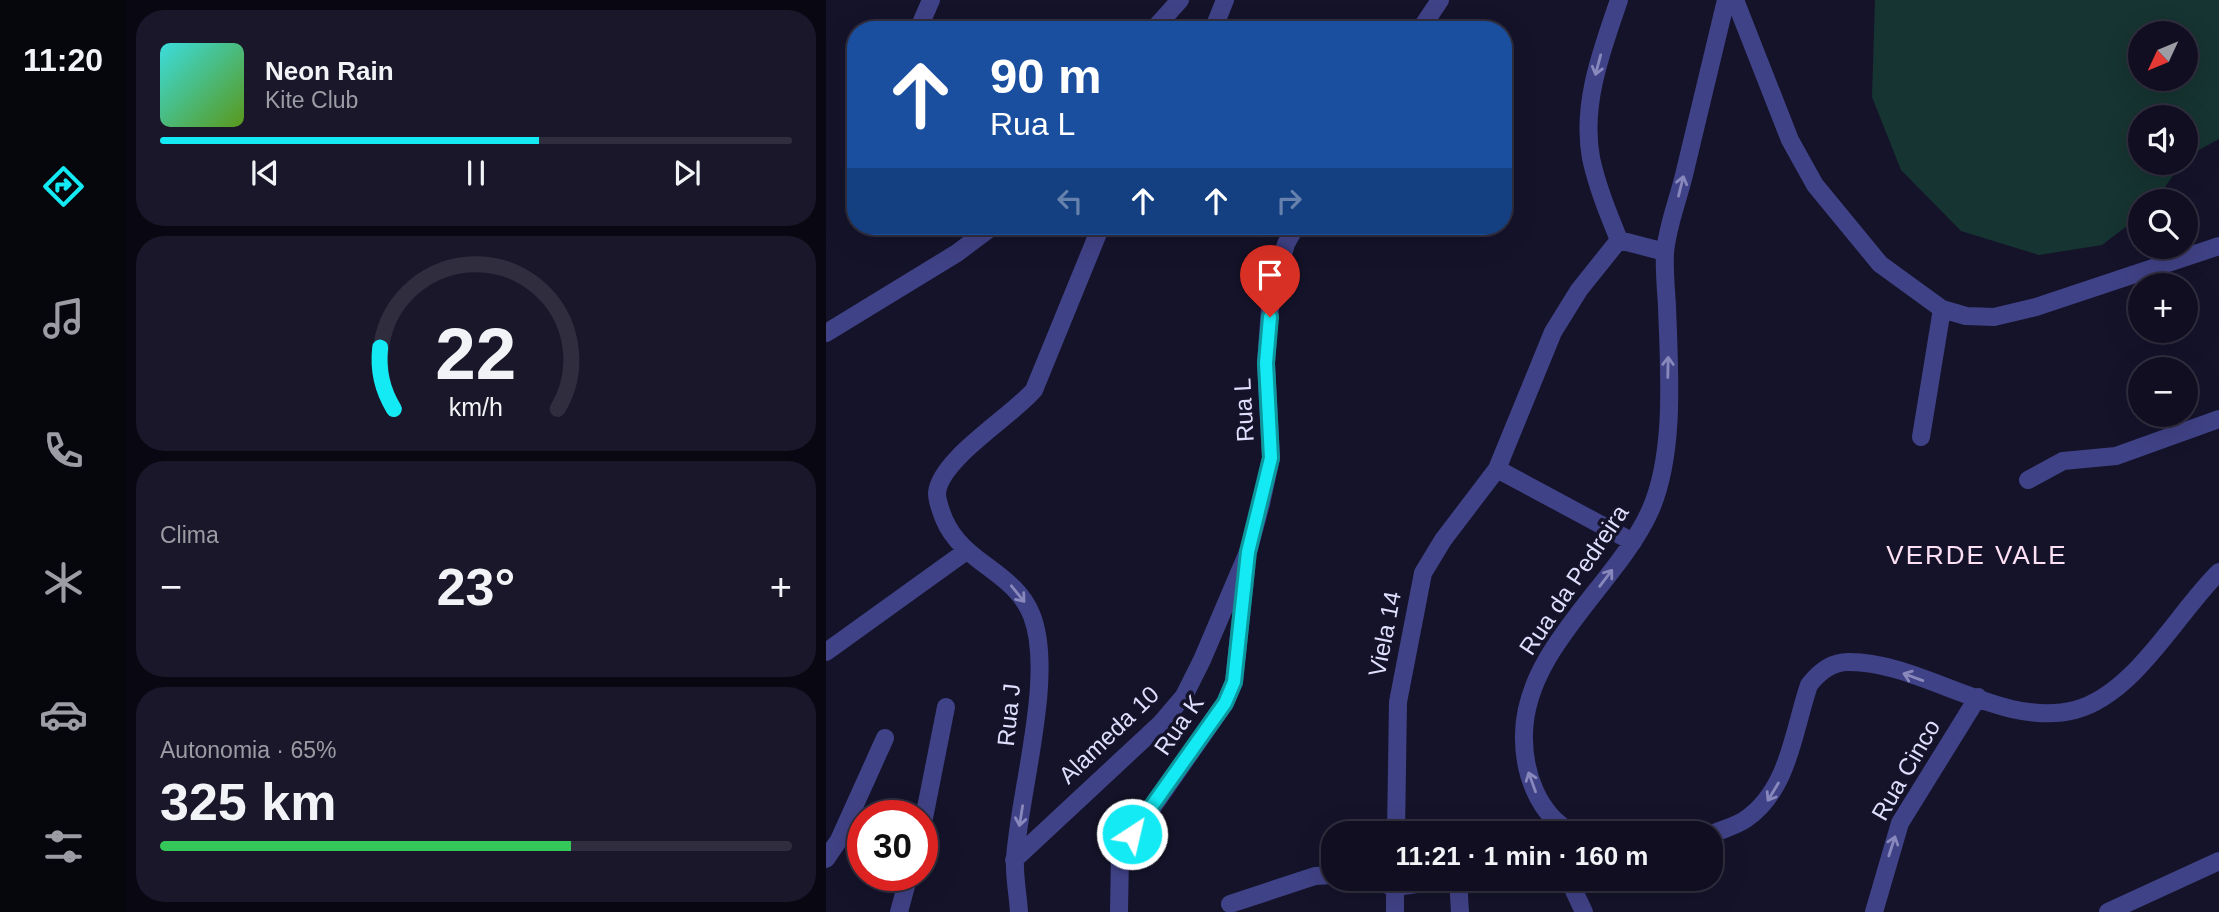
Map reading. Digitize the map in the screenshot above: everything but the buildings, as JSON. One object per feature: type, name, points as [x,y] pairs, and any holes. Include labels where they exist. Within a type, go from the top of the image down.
[{"type":"street","points":[[922,21],[931,0]]},
{"type":"street","points":[[1161,21],[1180,0]]},
{"type":"street","points":[[1217,21],[1225,0]]},
{"type":"street","points":[[1426,21],[1440,0]]},
{"type":"street","points":[[1619,0],[1598,64],[1589,130],[1591,155],[1598,187],[1619,240],[1665,252]]},
{"type":"street","name":"Rua da Pedreira","points":[[1554,821],[1543,808],[1526,762],[1524,733],[1528,705],[1556,648],[1633,542],[1661,484],[1668,358],[1665,252],[1726,0]]},
{"type":"street","points":[[1735,0],[1790,140],[1815,185],[1880,264],[1942,309],[1966,316],[1994,317],[2036,307],[2219,246]]},
{"type":"street","points":[[826,333],[957,253],[981,235]]},
{"type":"street","points":[[826,652],[965,552],[953,537],[940,507],[937,496],[940,482],[951,464],[1020,406],[1034,390],[1097,235]]},
{"type":"street","name":"Rua L","points":[[1248,552],[1271,458],[1266,363],[1271,295],[1291,235]]},
{"type":"street","name":"Viela 14","points":[[1396,821],[1398,702],[1415,599],[1423,573],[1443,540],[1497,468],[1552,332],[1579,290],[1619,240]]},
{"type":"street","points":[[1921,437],[1942,309]]},
{"type":"street","points":[[2028,480],[2063,461],[2116,456],[2219,419]]},
{"type":"street","points":[[1497,468],[1633,542]]},
{"type":"street","name":"Rua J","points":[[965,552],[1004,579],[1022,596],[1032,617],[1037,642],[1038,672],[1028,772],[1014,860],[1019,912]]},
{"type":"street","name":"Alameda 10","points":[[1014,860],[1161,723],[1184,696],[1248,552]]},
{"type":"street","name":"Rua K","points":[[1119,912],[1120,854],[1225,703],[1234,682],[1248,552]]},
{"type":"street","points":[[1723,829],[1745,820],[1770,800],[1782,776],[1809,685],[1817,674],[1828,667],[1846,662],[1872,664],[1978,697],[2036,711],[2074,710],[2092,704],[2117,686],[2152,652],[2219,572]]},
{"type":"street","name":"Rua Cinco","points":[[1874,912],[1900,823],[1978,697]]},
{"type":"street","points":[[928,800],[946,707]]},
{"type":"street","points":[[826,859],[839,840],[885,738]]},
{"type":"street","points":[[2108,912],[2219,861]]},
{"type":"street","points":[[1230,904],[1321,876]]},
{"type":"street","points":[[899,912],[905,891]]},
{"type":"street","points":[[1395,891],[1395,912]]},
{"type":"street","points":[[1460,891],[1460,912]]},
{"type":"street","points":[[1574,891],[1584,912]]},
{"type":"green space","points":[[1875,0],[2219,0],[2219,139],[2198,150],[2198,105],[2128,105],[2128,175],[2173,175],[2164,189],[2128,189],[2128,225],[2102,245],[2039,255],[1961,231],[1901,170],[1872,97]]},
{"type":"district","name":"VERDE VALE","points":[[1977,555]]},
{"type":"route","points":[[1132,834],[1225,703],[1234,682],[1248,552],[1271,458],[1266,363],[1270,317]]}]
